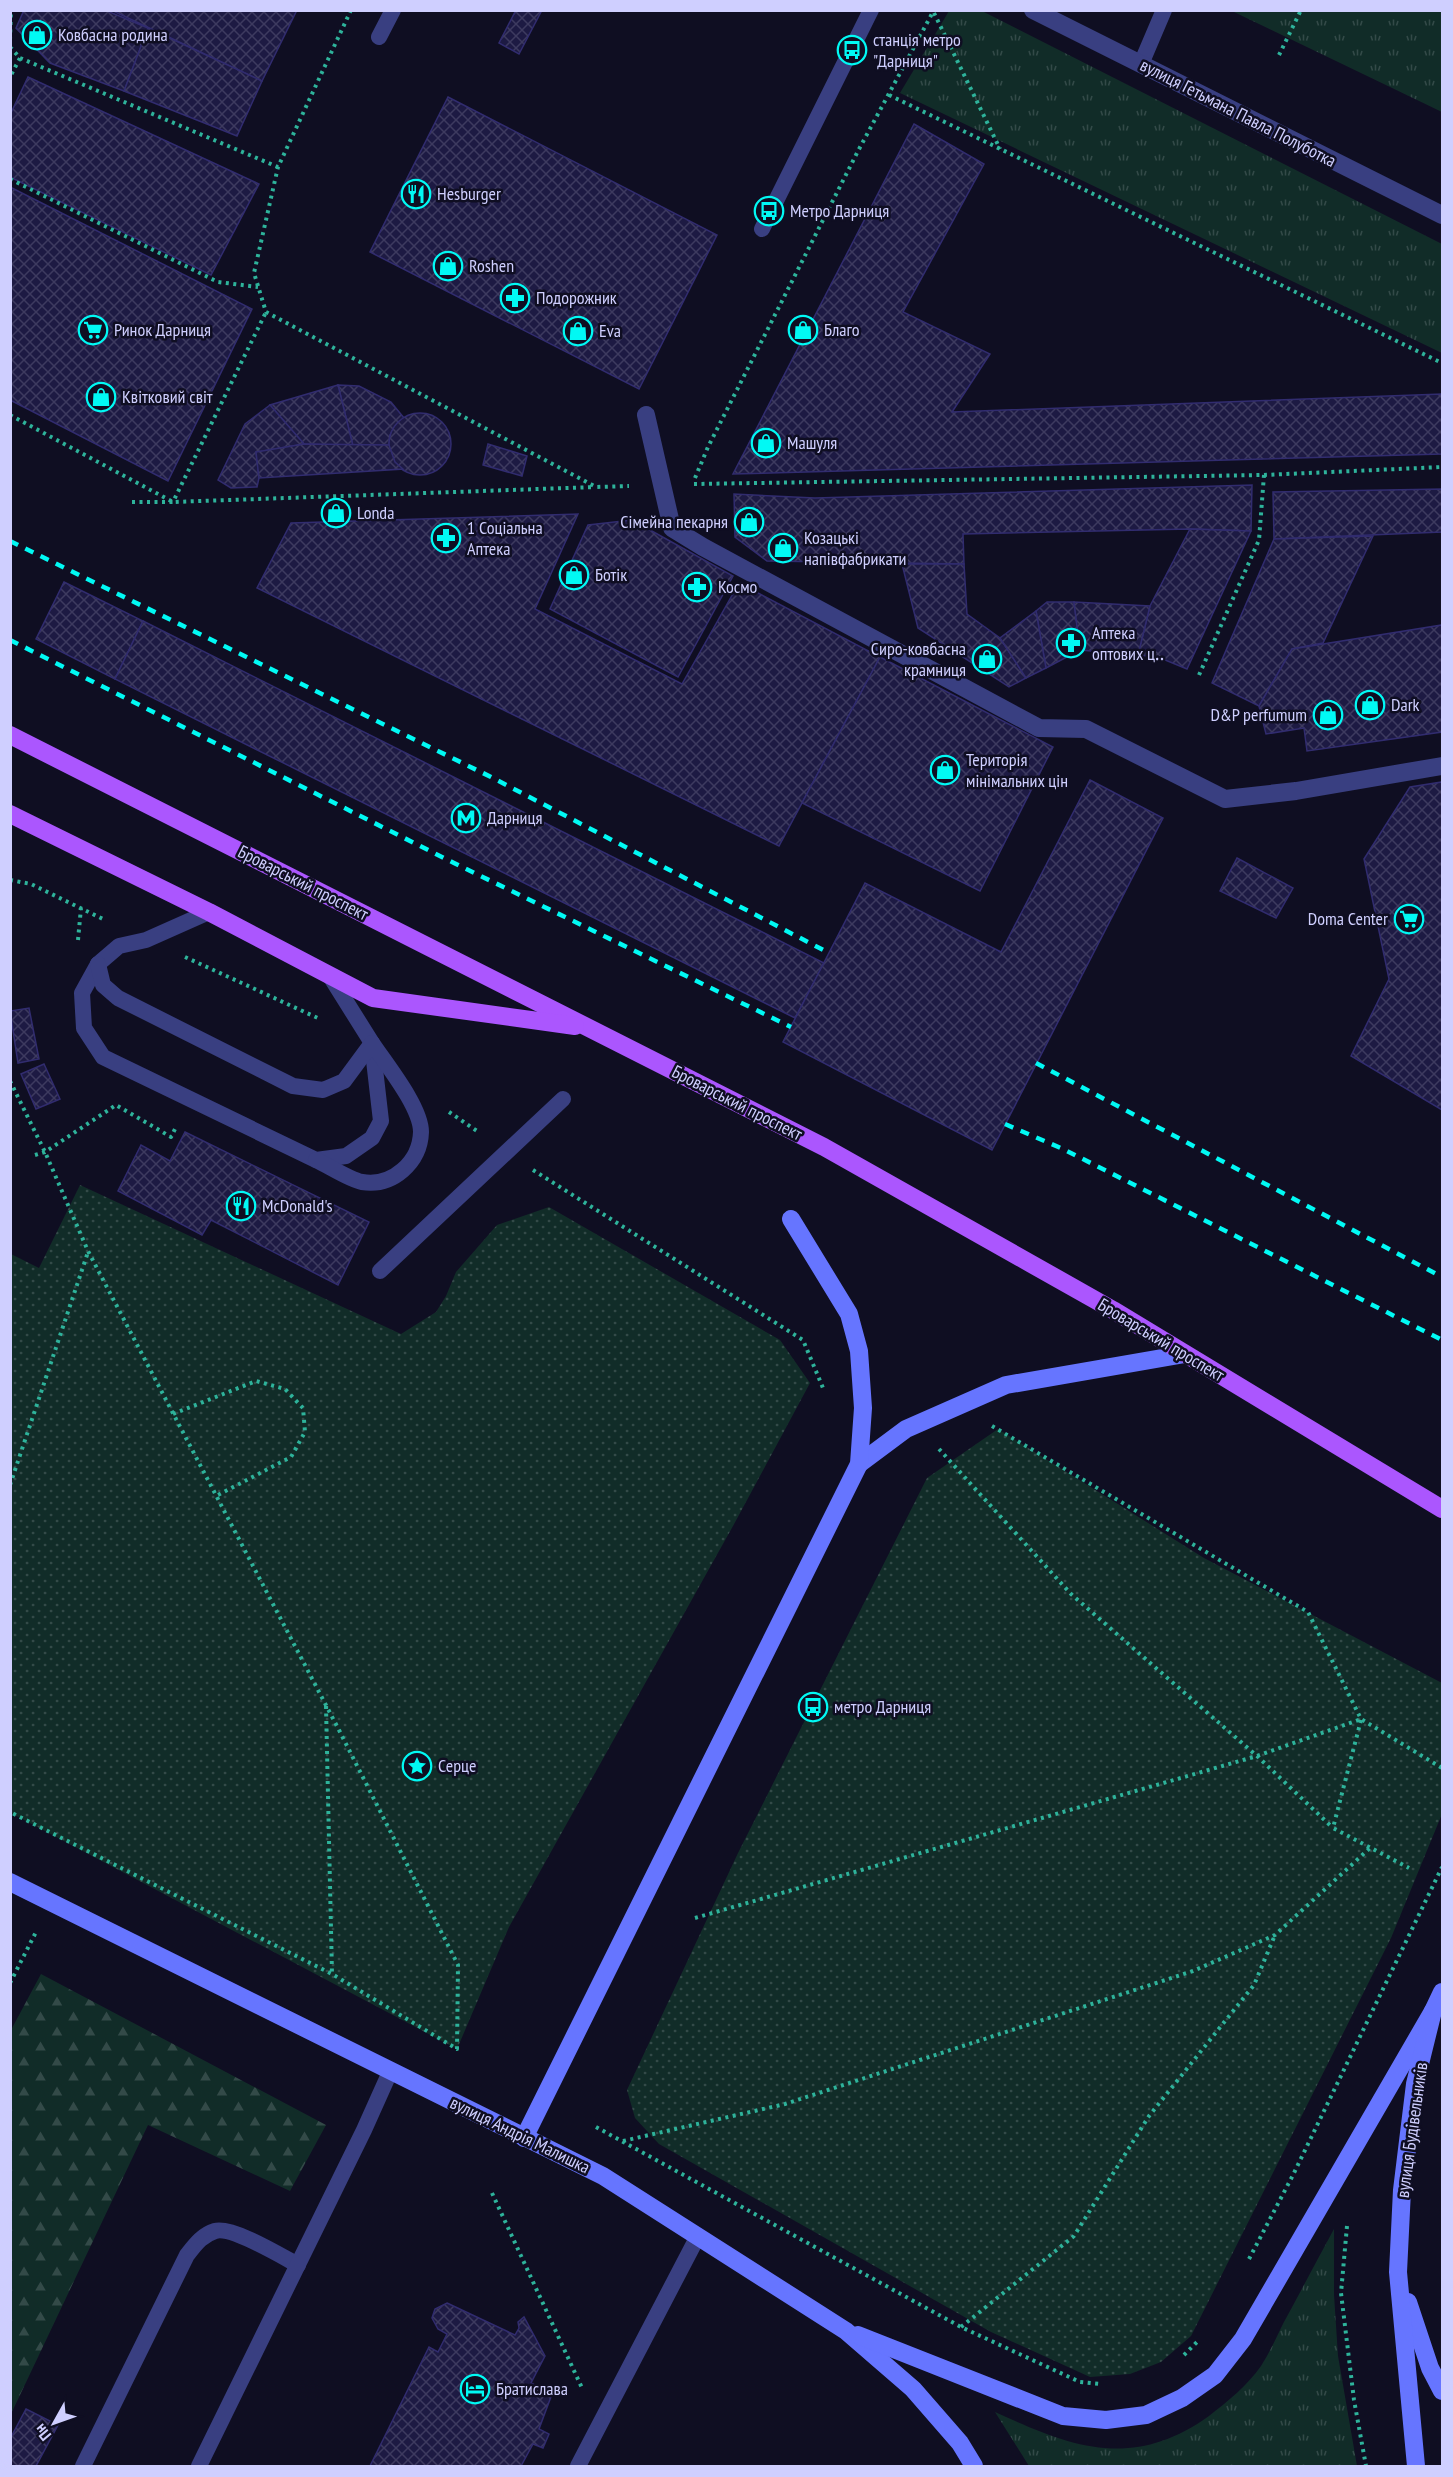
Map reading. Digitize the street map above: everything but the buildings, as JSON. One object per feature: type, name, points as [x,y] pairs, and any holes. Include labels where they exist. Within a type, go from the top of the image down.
[{"type":"main road","name":"Броварський проспект","points":[[10,735],[824,1147],[1113,1310],[1443,1509]]},
{"type":"main road","points":[[10,814],[209,912],[373,998],[589,1028]]},
{"type":"street","name":"вулиця Гетьмана Павла Полуботка","points":[[1033,10],[1443,215]]},
{"type":"street","points":[[646,415],[672,528],[703,547],[1039,728],[1086,729],[1225,799],[1296,791],[1443,766]]},
{"type":"street","points":[[524,2138],[859,1464],[862,1397],[859,1352],[849,1314],[791,1220]]},
{"type":"street","points":[[859,1464],[906,1429],[1006,1385],[1185,1354]]},
{"type":"street","name":"вулиця Андрія Малишка","points":[[10,1882],[603,2176],[846,2331],[913,2389],[960,2443],[974,2466]]},
{"type":"street","name":"вулиця Будівельників","points":[[1416,2466],[1398,2272],[1402,2190],[1415,2084],[1433,2011],[1443,1992]]},
{"type":"street","points":[[846,2331],[1063,2416],[1106,2421],[1146,2415],[1182,2398],[1215,2375],[1243,2339],[1433,2011]]},
{"type":"street","name":"вулиця Будівельників","points":[[1398,2272],[1430,2368],[1443,2391]]},
{"type":"lane","points":[[379,37],[393,10]]},
{"type":"lane","points":[[762,229],[871,10]]},
{"type":"lane","points":[[1141,64],[1164,10]]},
{"type":"lane","points":[[209,912],[146,940],[119,946],[98,964],[82,993],[84,1028],[103,1057],[362,1182],[392,1180],[413,1160],[421,1131],[410,1098],[330,976]]},
{"type":"lane","points":[[98,964],[103,985],[118,998],[293,1086],[323,1090],[344,1081],[372,1043]]},
{"type":"lane","points":[[316,1160],[346,1156],[372,1138],[381,1121],[372,1043]]},
{"type":"lane","points":[[380,1271],[563,1099]]},
{"type":"lane","points":[[199,2466],[364,2130],[390,2072]]},
{"type":"lane","points":[[83,2466],[187,2255],[200,2239],[217,2230],[232,2233],[298,2265]]},
{"type":"lane","points":[[578,2466],[698,2236]]},
{"type":"path","points":[[10,40],[11,10]]},
{"type":"path","points":[[173,502],[266,312],[254,273],[278,167],[351,10]]},
{"type":"path","points":[[1279,55],[1301,10]]},
{"type":"path","points":[[934,11],[853,161],[708,447],[692,484],[1264,475],[1443,467]]},
{"type":"path","points":[[934,11],[1001,150]]},
{"type":"path","points":[[10,47],[20,58],[278,167]]},
{"type":"path","points":[[10,77],[20,58]]},
{"type":"path","points":[[889,95],[1443,363]]},
{"type":"path","points":[[10,179],[218,282],[258,287]]},
{"type":"path","points":[[266,312],[596,487]]},
{"type":"path","points":[[10,415],[173,502]]},
{"type":"path","points":[[1199,675],[1259,540],[1264,475]]},
{"type":"path","points":[[132,502],[662,485]]},
{"type":"path","points":[[10,1081],[45,1152],[88,1251],[326,1705],[458,1965],[457,2049],[333,1974],[10,1812]]},
{"type":"path","points":[[35,1155],[45,1152],[116,1105],[171,1137],[191,1100]]},
{"type":"path","points":[[10,1485],[88,1251]]},
{"type":"path","points":[[173,1414],[256,1381],[285,1389],[303,1408],[305,1432],[291,1457],[216,1496]]},
{"type":"path","points":[[986,1422],[1308,1612],[1361,1719],[1443,1768]]},
{"type":"path","points":[[932,1442],[1071,1594],[1257,1756],[1333,1828],[1409,1868]]},
{"type":"path","points":[[326,1705],[333,1974]]},
{"type":"path","points":[[694,1918],[1257,1756],[1361,1719]]},
{"type":"path","points":[[1333,1828],[1361,1719]]},
{"type":"path","points":[[622,2141],[784,2104],[1193,1971],[1275,1935],[1370,1848]]},
{"type":"path","points":[[1246,2265],[1293,2175],[1443,1867]]},
{"type":"path","points":[[10,1983],[31,1944],[49,1901]]},
{"type":"path","points":[[961,2327],[1074,2236],[1149,2116],[1254,1984],[1275,1935]]},
{"type":"path","points":[[596,2127],[961,2327],[1080,2382],[1102,2385]]},
{"type":"path","points":[[492,2193],[599,2424]]},
{"type":"path","points":[[1348,2217],[1341,2293],[1354,2400],[1366,2466]]},
{"type":"path","points":[[1180,2359],[1202,2337]]},
{"type":"green space","points":[[949,11],[982,11],[1442,244],[1442,353],[900,93]]},
{"type":"green space","points":[[1232,11],[1442,11],[1442,112]]},
{"type":"green space","points":[[80,1185],[401,1334],[436,1312],[456,1272],[497,1225],[549,1207],[780,1340],[810,1383],[733,1526],[509,1927],[457,2049],[11,1813],[11,1254],[39,1268]]},
{"type":"green space","points":[[998,1429],[1204,1558],[1442,1683],[1442,1814],[1391,1938],[1191,2336],[1161,2362],[1130,2374],[1090,2377],[991,2332],[659,2144],[635,2118],[627,2090],[738,1853],[927,1478]]},
{"type":"green space","points":[[41,1974],[326,2125],[290,2191],[148,2125],[11,2414],[11,2030]]},
{"type":"green space","points":[[1334,2229],[1334,2295],[1338,2356],[1357,2466],[1029,2466],[995,2412],[1050,2435],[1102,2448],[1128,2448],[1154,2444],[1181,2433],[1209,2416],[1244,2386],[1261,2366]]},
{"type":"railway","points":[[10,541],[491,777],[829,953]]},
{"type":"railway","points":[[10,640],[454,863],[791,1027]]},
{"type":"railway","points":[[1036,1063],[1442,1277]]},
{"type":"railway","points":[[1005,1124],[1063,1149],[1442,1340]]},
{"type":"place","name":"Ковбасна родина","points":[[37,35]]},
{"type":"place","name":"станція метро \"Дарниця\"","points":[[852,50]]},
{"type":"place","name":"Hesburger","points":[[416,194]]},
{"type":"place","name":"Метро Дарниця","points":[[769,211]]},
{"type":"place","name":"Roshen","points":[[448,266]]},
{"type":"place","name":"Подорожник","points":[[515,298]]},
{"type":"place","name":"Ринок Дарниця","points":[[93,330]]},
{"type":"place","name":"Благо","points":[[803,330]]},
{"type":"place","name":"Eva","points":[[578,331]]},
{"type":"place","name":"Квітковий світ","points":[[101,397]]},
{"type":"place","name":"Машуля","points":[[766,443]]},
{"type":"place","name":"Londa","points":[[336,513]]},
{"type":"place","name":"Сімейна пекарня","points":[[749,522]]},
{"type":"place","name":"1 Соціальна Аптека","points":[[446,538]]},
{"type":"place","name":"Козацькі напівфабрикати","points":[[783,548]]},
{"type":"place","name":"Ботік","points":[[574,575]]},
{"type":"place","name":"Космо","points":[[697,587]]},
{"type":"place","name":"Аптека оптових ц‥","points":[[1071,643]]},
{"type":"place","name":"Сиро-ковбасна крамниця","points":[[987,659]]},
{"type":"place","name":"Dark","points":[[1370,705]]},
{"type":"place","name":"D&P perfumum","points":[[1328,715]]},
{"type":"place","name":"Територія мінімальних цін","points":[[945,770]]},
{"type":"place","name":"Дарниця","points":[[466,818]]},
{"type":"place","name":"Doma Center","points":[[1409,919]]},
{"type":"place","name":"McDonald's","points":[[241,1206]]},
{"type":"place","name":"метро Дарниця","points":[[813,1707]]},
{"type":"place","name":"Серце","points":[[417,1766]]},
{"type":"place","name":"Братислава","points":[[475,2389]]}]
